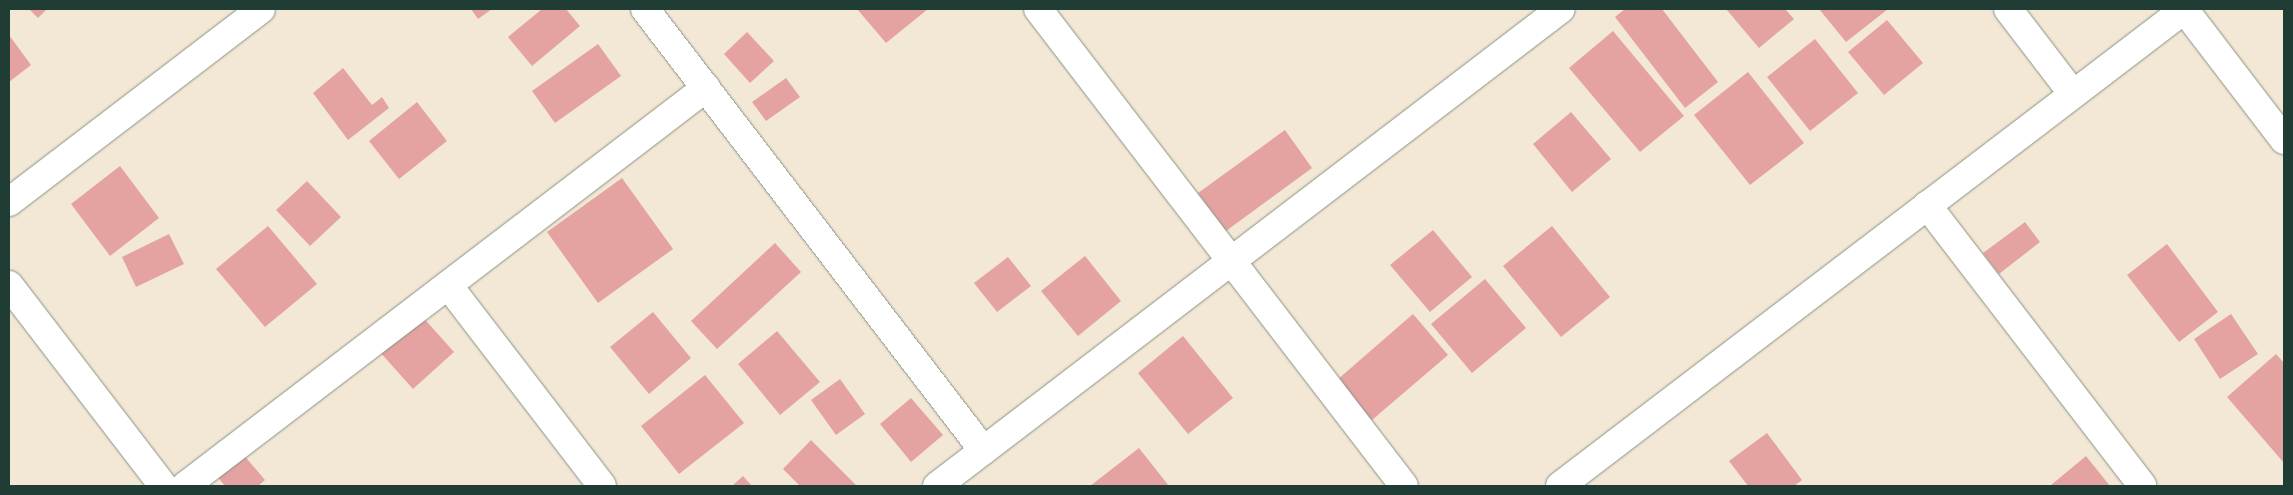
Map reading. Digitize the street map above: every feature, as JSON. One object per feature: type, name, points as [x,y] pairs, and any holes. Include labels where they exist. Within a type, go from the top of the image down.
[{"type":"street","points":[[9,202],[261,9]]},
{"type":"street","points":[[645,9],[984,450]]},
{"type":"street","points":[[1038,9],[1404,486]]},
{"type":"street","points":[[936,486],[1561,9]]},
{"type":"street","points":[[2008,9],[2073,94]]},
{"type":"street","points":[[1560,486],[2184,9],[2284,140]]},
{"type":"street","points":[[185,486],[706,88]]},
{"type":"street","points":[[1928,205],[2143,486]]},
{"type":"street","points":[[9,285],[163,486]]},
{"type":"street","points":[[448,285],[602,486]]},
{"type":"building","points":[[29,9],[47,9],[38,18]]},
{"type":"building","points":[[471,9],[492,9],[478,19]]},
{"type":"building","points":[[542,9],[566,9],[580,26],[532,66],[508,37]]},
{"type":"building","points":[[857,9],[928,9],[886,43]]},
{"type":"building","points":[[1625,9],[1662,9],[1718,82],[1685,108],[1615,17]]},
{"type":"building","points":[[1726,9],[1785,9],[1794,19],[1759,48]]},
{"type":"building","points":[[1819,9],[1888,9],[1846,42]]},
{"type":"building","points":[[1887,20],[1923,63],[1884,95],[1848,52]]},
{"type":"building","points":[[1613,31],[1684,116],[1640,152],[1569,68]]},
{"type":"building","points":[[747,32],[774,61],[750,83],[724,54]]},
{"type":"building","points":[[9,35],[31,65],[9,82]]},
{"type":"building","points":[[1815,39],[1858,93],[1810,131],[1767,77]]},
{"type":"building","points":[[598,44],[621,76],[555,123],[532,91]]},
{"type":"building","points":[[343,68],[372,105],[382,97],[389,108],[348,140],[313,93]]},
{"type":"building","points":[[1748,72],[1804,143],[1750,185],[1694,115]]},
{"type":"building","points":[[786,78],[800,97],[766,121],[752,102]]},
{"type":"building","points":[[417,102],[447,141],[399,179],[369,141]]},
{"type":"building","points":[[1571,112],[1611,159],[1572,192],[1533,144]]},
{"type":"building","points":[[1285,130],[1312,168],[1226,231],[1198,193]]},
{"type":"building","points":[[120,166],[159,218],[110,256],[71,204]]},
{"type":"building","points":[[622,178],[673,249],[598,303],[547,232]]},
{"type":"building","points":[[307,181],[341,217],[310,246],[276,210]]},
{"type":"building","points":[[2025,222],[2040,242],[1999,274],[1983,253]]},
{"type":"building","points":[[268,226],[317,284],[265,327],[216,269]]},
{"type":"building","points":[[1552,226],[1610,297],[1561,337],[1503,266]]},
{"type":"building","points":[[1433,230],[1472,277],[1430,312],[1390,265]]},
{"type":"building","points":[[169,234],[184,264],[136,287],[122,257]]},
{"type":"building","points":[[775,243],[801,272],[717,349],[691,321]]},
{"type":"building","points":[[2167,244],[2218,312],[2179,342],[2127,275]]},
{"type":"building","points":[[1085,256],[1121,301],[1078,336],[1041,291]]},
{"type":"building","points":[[1008,257],[1031,286],[997,312],[974,283]]},
{"type":"building","points":[[1485,279],[1526,328],[1472,373],[1431,324]]},
{"type":"building","points":[[653,312],[691,358],[649,394],[610,347]]},
{"type":"building","points":[[420,314],[454,352],[413,389],[379,351]]},
{"type":"building","points":[[1413,314],[1448,355],[1372,420],[1337,380]]},
{"type":"building","points":[[2231,314],[2258,354],[2220,379],[2194,339]]},
{"type":"building","points":[[777,331],[820,382],[780,415],[738,364]]},
{"type":"building","points":[[1183,336],[1233,398],[1188,434],[1138,373]]},
{"type":"building","points":[[2276,354],[2284,363],[2284,463],[2227,397]]},
{"type":"building","points":[[705,375],[744,423],[679,474],[641,426]]},
{"type":"building","points":[[840,379],[865,414],[836,435],[811,400]]},
{"type":"building","points":[[911,398],[943,435],[911,462],[880,424]]},
{"type":"building","points":[[1767,433],[1802,480],[1794,486],[1748,486],[1729,461]]},
{"type":"building","points":[[811,440],[857,486],[800,486],[783,469]]},
{"type":"building","points":[[237,447],[265,480],[258,486],[225,486],[211,469]]},
{"type":"building","points":[[1139,448],[1169,486],[1090,486]]},
{"type":"building","points":[[2086,456],[2110,486],[2051,485]]},
{"type":"building","points":[[743,476],[752,486],[732,486]]}]
